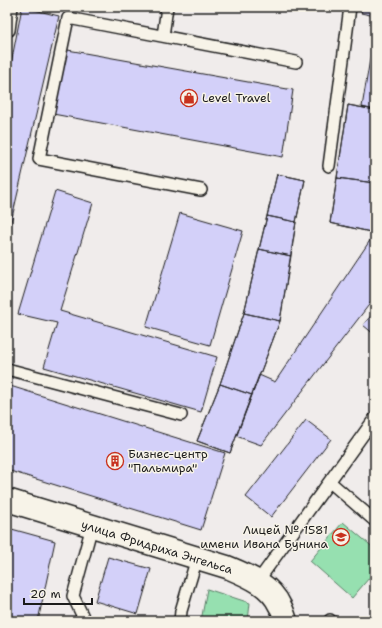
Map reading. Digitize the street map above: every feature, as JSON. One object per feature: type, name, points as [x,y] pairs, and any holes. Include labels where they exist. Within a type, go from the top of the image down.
[{"type":"street","name":"улица Фридриха Энгельса","points":[[7,501],[227,567],[258,582],[271,592],[280,606],[286,621]]},
{"type":"lane","points":[[7,31],[9,30],[12,7]]},
{"type":"lane","points":[[163,36],[167,7]]},
{"type":"lane","points":[[330,166],[350,7]]},
{"type":"lane","points":[[201,190],[39,159],[68,18],[296,62]]},
{"type":"lane","points":[[7,369],[181,415]]},
{"type":"lane","points":[[258,582],[375,418]]},
{"type":"lane","points":[[330,482],[375,521]]},
{"type":"lane","points":[[85,621],[72,596],[92,526]]},
{"type":"lane","points":[[180,621],[181,611],[197,558]]},
{"type":"green space","points":[[343,522],[375,549],[375,571],[352,598],[310,561]]},
{"type":"green space","points":[[207,589],[250,603],[248,621],[201,621]]},
{"type":"building","points":[[22,7],[59,16],[7,239],[7,73],[9,74]]},
{"type":"building","points":[[318,7],[341,7],[341,10]]},
{"type":"building","points":[[362,7],[375,7],[375,16],[361,13]]},
{"type":"building","points":[[375,29],[375,110],[362,107]]},
{"type":"building","points":[[62,49],[293,90],[283,157],[53,114]]},
{"type":"building","points":[[348,105],[375,110],[375,183],[337,178]]},
{"type":"building","points":[[348,105],[375,110],[375,233],[330,223]]},
{"type":"building","points":[[277,174],[305,180],[296,222],[267,216]]},
{"type":"building","points":[[277,174],[305,180],[296,222],[280,321],[230,453],[197,441],[220,384],[244,313]]},
{"type":"building","points":[[337,178],[375,183],[375,233],[330,223]]},
{"type":"building","points":[[55,191],[93,203],[60,311],[217,357],[201,412],[44,367],[57,323],[18,314]]},
{"type":"building","points":[[180,213],[243,231],[210,345],[146,327]]},
{"type":"building","points":[[267,216],[296,222],[291,256],[259,249]]},
{"type":"building","points":[[375,233],[375,297],[261,445],[236,436],[259,375],[275,382]]},
{"type":"building","points":[[259,249],[291,256],[280,321],[244,313]]},
{"type":"building","points":[[375,311],[375,335],[363,325]]},
{"type":"building","points":[[244,313],[280,321],[252,395],[220,384]]},
{"type":"building","points":[[220,384],[252,395],[230,453],[197,441]]},
{"type":"building","name":"Бизнес-центр \"Пальмира\"","points":[[7,385],[225,453],[201,530],[7,470]]},
{"type":"building","points":[[306,420],[331,439],[271,517],[246,497]]},
{"type":"building","points":[[8,528],[55,541],[38,621],[7,621],[7,570],[12,546],[7,545]]},
{"type":"building","points":[[108,557],[151,569],[138,614],[95,601]]},
{"type":"place","name":"Level Travel","points":[[189,98]]},
{"type":"place","name":"Бизнес-центр \"Пальмира\"","points":[[115,461]]},
{"type":"place","name":"Лицей № 1581 имени Ивана Бунина","points":[[341,537]]}]
